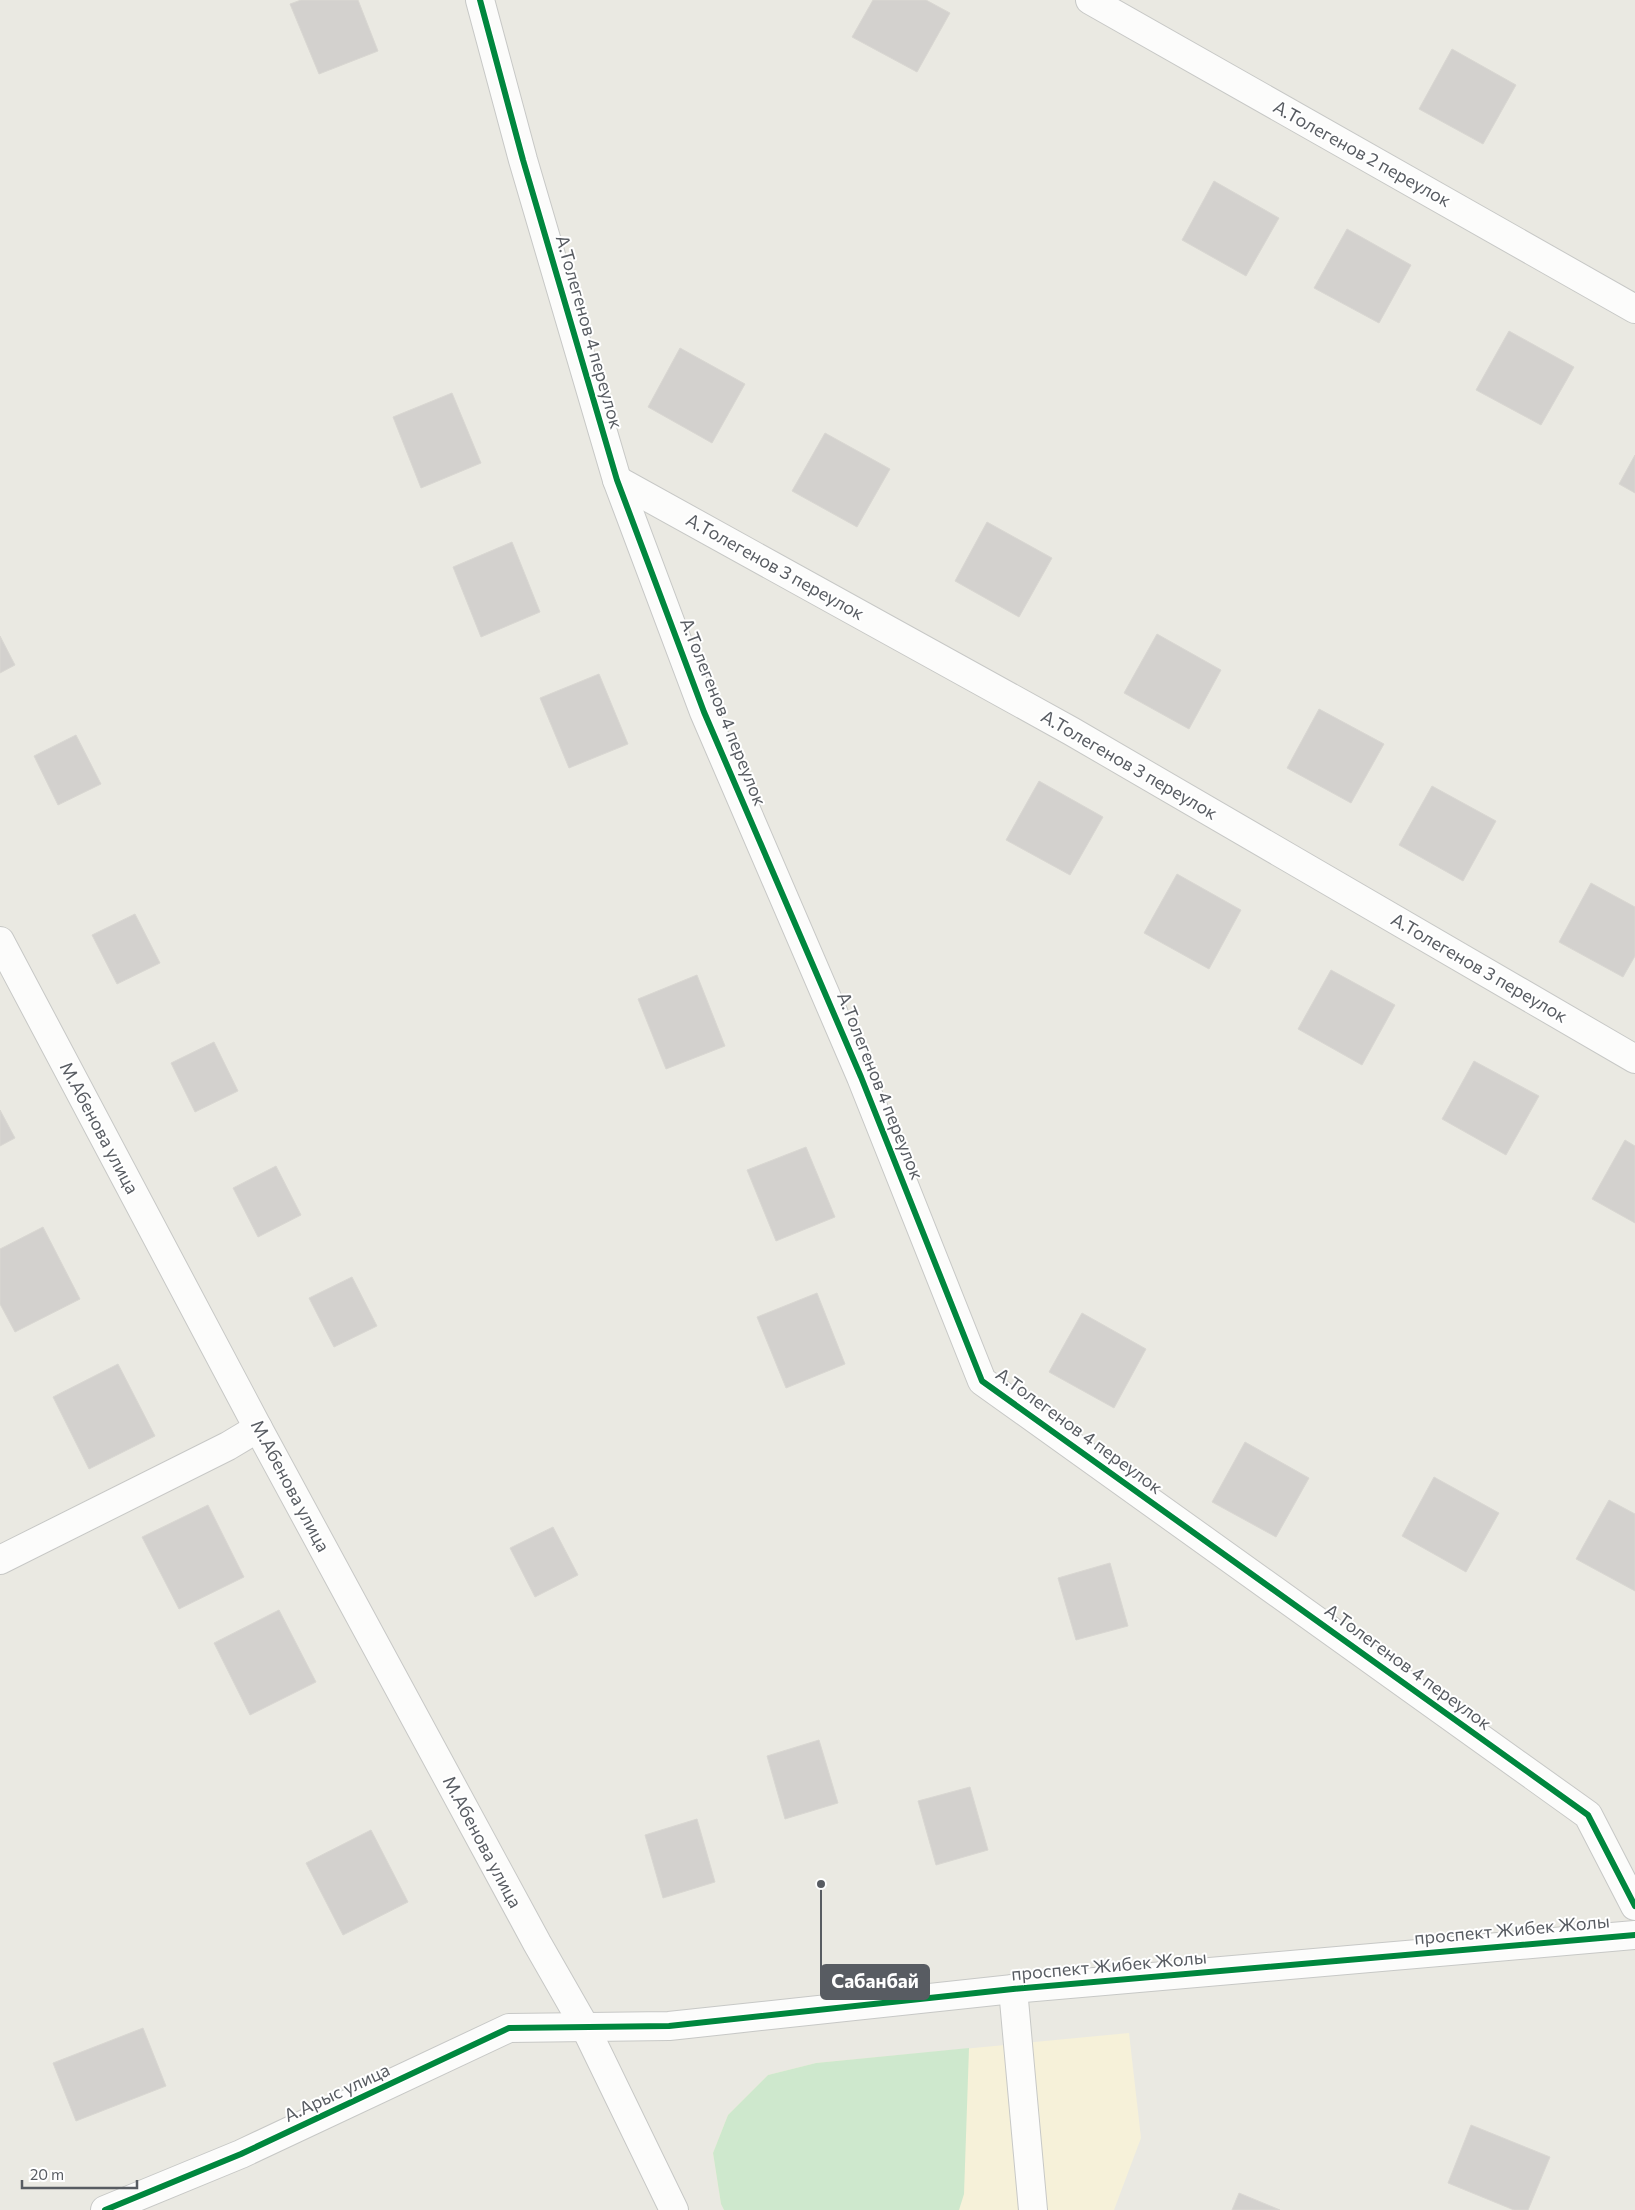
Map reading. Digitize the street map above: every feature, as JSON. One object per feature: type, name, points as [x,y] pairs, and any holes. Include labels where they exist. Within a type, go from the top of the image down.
[{"type":"street","name":"А.Толегенов 4 переулок","points":[[480,0],[523,160],[617,480],[704,712],[861,1077],[982,1380],[1588,1815],[1635,1906]]},
{"type":"street","name":"А.Толегенов 2 переулок","points":[[1090,0],[1635,309]]},
{"type":"street","name":"А.Толегенов 3 переулок","points":[[617,480],[1071,731],[1635,1059]]},
{"type":"street","name":"М.Абенова улица","points":[[0,941],[258,1428],[537,1944],[585,2027],[674,2210]]},
{"type":"street","points":[[0,1560],[228,1446],[258,1428]]},
{"type":"street","name":"проспект Жибек Жолы","points":[[585,2027],[669,2026],[1014,1989],[1635,1934]]},
{"type":"street","points":[[1014,1989],[1033,2210]]},
{"type":"street","name":"А.Арыс улица","points":[[105,2210],[241,2154],[509,2028],[585,2027]]},
{"type":"shaded area","points":[[1129,2033],[1141,2138],[1114,2210],[724,2210],[721,2204],[713,2153],[728,2115],[768,2075],[816,2063]]},
{"type":"green space","points":[[969,2048],[964,2194],[959,2210],[724,2210],[721,2204],[713,2153],[728,2115],[768,2075],[816,2063]]},
{"type":"building","points":[[301,0],[358,0],[378,51],[319,74],[290,4]]},
{"type":"building","points":[[873,0],[926,0],[950,13],[917,72],[852,37]]},
{"type":"building","points":[[1452,49],[1516,85],[1483,144],[1419,109]]},
{"type":"building","points":[[1214,181],[1279,218],[1246,276],[1182,240]]},
{"type":"building","points":[[1347,229],[1411,265],[1379,323],[1314,288]]},
{"type":"building","points":[[1509,331],[1574,367],[1541,425],[1476,390]]},
{"type":"building","points":[[680,348],[745,384],[712,443],[648,407]]},
{"type":"building","points":[[452,393],[481,463],[421,488],[393,417]]},
{"type":"building","points":[[825,433],[890,469],[857,527],[792,491]]},
{"type":"building","points":[[1635,455],[1635,493],[1619,484]]},
{"type":"building","points":[[987,522],[1052,558],[1019,617],[955,581]]},
{"type":"building","points":[[512,542],[540,612],[481,637],[453,567]]},
{"type":"building","points":[[1157,634],[1221,670],[1189,729],[1124,693]]},
{"type":"building","points":[[0,636],[15,665],[0,673]]},
{"type":"building","points":[[599,674],[628,744],[569,768],[540,698]]},
{"type":"building","points":[[1319,709],[1384,744],[1351,803],[1287,768]]},
{"type":"building","points":[[76,735],[101,784],[58,805],[34,756]]},
{"type":"building","points":[[1039,781],[1103,817],[1070,875],[1006,840]]},
{"type":"building","points":[[1432,786],[1496,821],[1463,881],[1399,845]]},
{"type":"building","points":[[1177,874],[1241,910],[1209,969],[1144,933]]},
{"type":"building","points":[[1591,883],[1635,907],[1635,956],[1623,977],[1559,942]]},
{"type":"building","points":[[135,914],[160,963],[117,984],[92,935]]},
{"type":"building","points":[[1331,970],[1395,1005],[1362,1065],[1298,1029]]},
{"type":"building","points":[[697,975],[725,1046],[666,1069],[638,999]]},
{"type":"building","points":[[214,1042],[238,1091],[195,1112],[171,1063]]},
{"type":"building","points":[[1474,1061],[1539,1096],[1506,1155],[1442,1119]]},
{"type":"building","points":[[0,1110],[15,1138],[0,1146]]},
{"type":"building","points":[[1625,1140],[1635,1146],[1635,1223],[1592,1199]]},
{"type":"building","points":[[806,1147],[835,1217],[776,1241],[747,1170]]},
{"type":"building","points":[[276,1166],[301,1215],[258,1237],[233,1188]]},
{"type":"building","points":[[43,1227],[80,1299],[15,1332],[0,1304],[0,1249]]},
{"type":"building","points":[[352,1277],[377,1326],[334,1347],[309,1298]]},
{"type":"building","points":[[817,1293],[845,1364],[786,1388],[757,1317]]},
{"type":"building","points":[[1082,1313],[1146,1349],[1114,1408],[1049,1372]]},
{"type":"building","points":[[118,1364],[155,1436],[89,1469],[53,1397]]},
{"type":"building","points":[[1245,1442],[1309,1478],[1276,1537],[1212,1502]]},
{"type":"building","points":[[1434,1477],[1499,1513],[1466,1572],[1402,1536]]},
{"type":"building","points":[[1609,1500],[1635,1514],[1635,1591],[1576,1559]]},
{"type":"building","points":[[208,1505],[244,1577],[179,1609],[142,1537]]},
{"type":"building","points":[[553,1527],[578,1575],[535,1597],[510,1548]]},
{"type":"building","points":[[1110,1563],[1128,1626],[1076,1640],[1058,1578]]},
{"type":"building","points":[[279,1610],[316,1682],[250,1715],[214,1643]]},
{"type":"building","points":[[819,1740],[838,1803],[785,1819],[767,1756]]},
{"type":"building","points":[[970,1787],[988,1850],[936,1865],[918,1801]]},
{"type":"building","points":[[697,1819],[715,1882],[663,1898],[645,1835]]},
{"type":"building","points":[[371,1830],[408,1902],[343,1935],[306,1863]]},
{"type":"building","points":[[143,2028],[166,2086],[76,2121],[53,2063]]},
{"type":"building","points":[[1471,2125],[1550,2157],[1528,2210],[1514,2210],[1448,2183]]},
{"type":"building","points":[[1239,2193],[1280,2210],[1232,2210]]},
{"type":"cycle path","points":[[480,0],[523,160],[617,480],[704,712],[861,1077],[982,1381],[1588,1815],[1635,1906]]},
{"type":"cycle path","points":[[105,2210],[241,2154],[509,2028],[669,2026],[1013,1989],[1635,1935]]},
{"type":"place","name":"Сабанбай","points":[[821,1884]]}]
